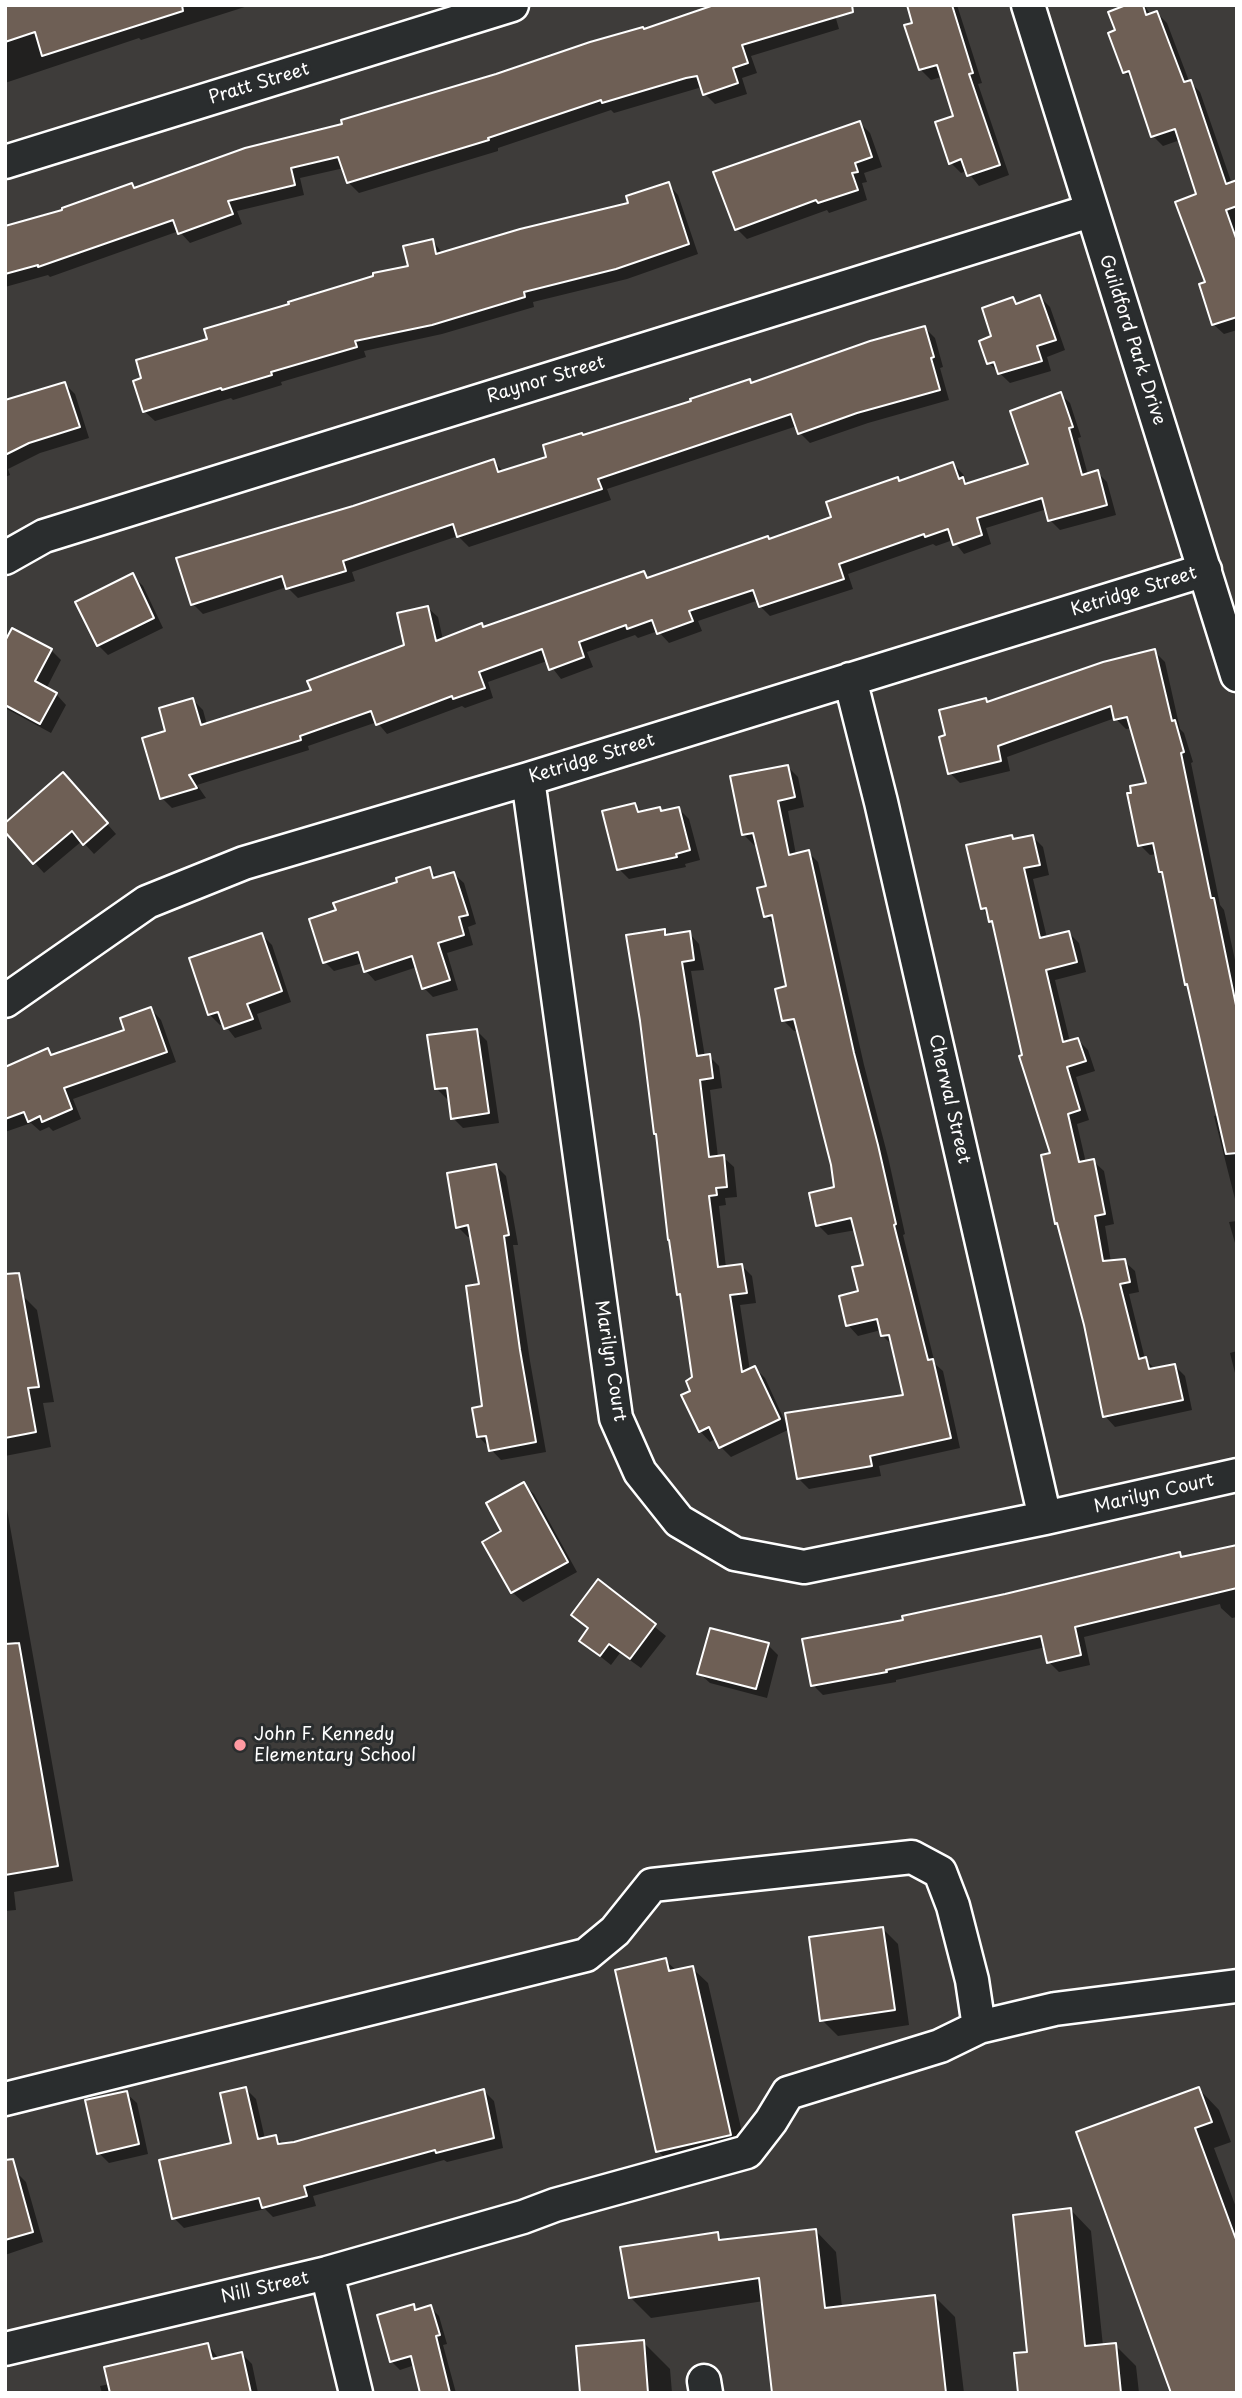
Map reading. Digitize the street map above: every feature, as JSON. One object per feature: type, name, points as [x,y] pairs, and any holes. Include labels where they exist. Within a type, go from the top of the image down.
[{"type":"street","name":"Pratt Street","points":[[5,163],[512,5]]},
{"type":"street","name":"Guildford Park Drive","points":[[1028,5],[1090,211],[1237,675]]},
{"type":"street","name":"Raynor Street","points":[[5,558],[44,536],[1090,211]]},
{"type":"street","name":"Ketridge Street","points":[[5,1001],[147,902],[244,863],[528,779],[1205,570]]},
{"type":"street","name":"Cherwal Street","points":[[850,679],[884,815],[1045,1518]]},
{"type":"street","name":"Marilyn Court","points":[[528,779],[616,1418],[640,1472],[679,1521],[735,1554],[804,1567],[1045,1518],[1237,1475]]},
{"type":"street","points":[[5,2099],[586,1955],[615,1931],[652,1885],[912,1857],[940,1872],[953,1906],[972,1980],[979,2027]]},
{"type":"street","name":"Nill Street","points":[[5,2349],[327,2273],[523,2217],[555,2204],[747,2152],[789,2092],[940,2046],[979,2027],[1055,2009],[1237,1986]]},
{"type":"street","points":[[327,2273],[356,2393]]},
{"type":"building","points":[[5,5],[182,5],[183,11],[42,56],[35,32],[5,42]]},
{"type":"building","points":[[714,5],[852,5],[853,12],[742,45],[748,63],[733,68],[738,83],[703,95],[697,76],[686,78],[602,103],[601,100],[488,138],[489,140],[347,183],[338,157],[291,168],[295,185],[228,201],[233,214],[178,234],[173,220],[38,267],[5,274],[5,226],[62,210],[132,183],[134,188],[245,148],[342,124],[341,120],[496,74],[590,42],[643,27],[644,29]]},
{"type":"building","points":[[907,5],[952,5],[973,73],[969,74],[1000,165],[967,176],[961,159],[949,164],[935,122],[953,116],[937,65],[919,70],[904,25],[912,23]]},
{"type":"building","points":[[1126,5],[1143,5],[1146,15],[1157,11],[1184,82],[1191,80],[1226,184],[1237,180],[1237,206],[1226,210],[1237,241],[1237,317],[1212,325],[1199,284],[1205,282],[1175,202],[1196,194],[1175,129],[1151,137],[1129,71],[1123,73],[1108,33],[1115,30],[1108,12]]},
{"type":"building","points":[[860,121],[872,157],[855,163],[858,172],[852,173],[858,190],[818,203],[816,200],[735,230],[713,172]]},
{"type":"building","points":[[669,182],[689,244],[616,269],[524,292],[525,297],[432,325],[355,341],[357,347],[143,412],[133,381],[141,378],[136,360],[207,339],[204,329],[289,304],[288,302],[373,276],[373,273],[408,266],[403,246],[433,239],[436,254],[520,229],[628,203],[626,196]]},
{"type":"building","points":[[1040,295],[1056,340],[1037,346],[1042,361],[998,374],[994,362],[987,364],[979,341],[991,336],[982,308],[1013,297],[1016,304]]},
{"type":"building","points":[[925,326],[940,390],[857,413],[798,434],[791,414],[598,479],[602,489],[457,537],[453,524],[343,561],[346,571],[286,589],[282,576],[191,605],[176,558],[353,506],[494,459],[498,472],[546,457],[543,445],[691,401],[690,399],[750,379],[751,383],[870,341]]},
{"type":"building","points":[[65,382],[80,427],[29,443],[5,455],[5,400]]},
{"type":"building","points":[[1061,392],[1073,427],[1069,428],[1082,475],[1098,470],[1107,505],[1048,521],[1042,498],[977,518],[982,535],[953,545],[948,529],[925,537],[924,534],[839,564],[844,579],[759,607],[753,590],[689,611],[693,621],[657,634],[652,620],[627,629],[626,625],[579,642],[584,657],[549,670],[542,649],[479,672],[485,688],[453,699],[452,696],[376,725],[371,711],[300,736],[301,740],[189,775],[197,788],[160,799],[142,738],[165,731],[159,708],[193,698],[201,725],[311,690],[307,681],[404,645],[397,613],[428,606],[436,641],[482,623],[483,627],[644,571],[647,578],[831,517],[826,502],[898,477],[899,481],[953,462],[959,479],[963,477],[965,484],[1028,464],[1010,411]]},
{"type":"building","points":[[133,573],[154,618],[97,646],[75,602]]},
{"type":"building","points":[[12,628],[52,649],[35,681],[57,693],[40,724],[5,705],[5,641]]},
{"type":"building","points":[[1155,649],[1172,721],[1175,720],[1184,752],[1181,753],[1237,1010],[1237,1153],[1226,1154],[1187,984],[1185,985],[1162,872],[1159,872],[1153,843],[1138,846],[1127,793],[1131,793],[1130,786],[1146,783],[1127,717],[1114,720],[1111,706],[998,746],[1001,761],[948,774],[939,737],[945,735],[939,710],[986,698],[987,702],[1103,662]]},
{"type":"building","points":[[788,765],[795,797],[778,801],[789,855],[809,850],[854,1053],[896,1224],[894,1225],[928,1360],[933,1359],[951,1438],[870,1456],[872,1466],[797,1479],[785,1413],[903,1395],[889,1335],[881,1336],[877,1319],[846,1326],[839,1296],[858,1291],[852,1267],[863,1265],[851,1218],[816,1226],[809,1193],[834,1187],[831,1165],[794,1019],[782,1021],[775,989],[786,986],[772,915],[764,917],[757,888],[766,886],[753,833],[742,835],[730,776]]},
{"type":"building","points":[[63,772],[108,823],[83,845],[72,831],[33,864],[5,832],[5,823]]},
{"type":"building","points":[[635,803],[638,812],[660,807],[661,811],[679,807],[690,850],[676,854],[677,857],[617,870],[602,811]]},
{"type":"building","points":[[1012,835],[1013,839],[1033,835],[1040,865],[1024,868],[1040,938],[1069,931],[1077,962],[1046,970],[1063,1042],[1078,1038],[1086,1061],[1067,1067],[1080,1110],[1068,1114],[1079,1162],[1094,1159],[1105,1214],[1095,1216],[1103,1261],[1125,1259],[1130,1282],[1120,1284],[1139,1359],[1146,1357],[1149,1369],[1175,1364],[1183,1400],[1103,1417],[1084,1325],[1057,1223],[1055,1224],[1041,1155],[1050,1153],[1019,1056],[1022,1055],[992,921],[989,922],[986,908],[981,909],[966,845]]},
{"type":"building","points":[[430,867],[433,878],[454,872],[468,915],[459,917],[464,935],[438,943],[450,980],[422,989],[412,956],[364,972],[358,952],[323,963],[309,919],[336,910],[333,903],[397,882],[396,878]]},
{"type":"building","points":[[665,929],[665,935],[690,931],[694,960],[682,962],[697,1056],[710,1054],[713,1078],[700,1080],[709,1157],[724,1155],[727,1187],[716,1188],[717,1195],[709,1196],[718,1267],[742,1264],[747,1293],[730,1295],[742,1372],[755,1366],[780,1419],[719,1448],[709,1427],[699,1432],[681,1395],[690,1391],[686,1381],[692,1377],[680,1294],[677,1295],[668,1240],[656,1134],[626,935]]},
{"type":"building","points":[[262,933],[282,991],[247,1004],[253,1019],[224,1029],[218,1012],[208,1015],[189,958]]},
{"type":"building","points":[[151,1007],[167,1052],[64,1088],[72,1109],[42,1122],[40,1116],[28,1122],[24,1112],[5,1119],[5,1067],[48,1048],[51,1055],[124,1030],[120,1018]]},
{"type":"building","points":[[477,1029],[489,1113],[451,1119],[447,1088],[435,1089],[427,1035]]},
{"type":"building","points":[[496,1164],[509,1235],[504,1236],[536,1442],[489,1451],[486,1436],[477,1437],[472,1408],[482,1406],[466,1286],[479,1284],[468,1225],[456,1228],[447,1173]]},
{"type":"building","points":[[19,1273],[39,1387],[28,1388],[36,1432],[5,1438],[5,1274]]},
{"type":"building","points":[[524,1482],[568,1562],[511,1593],[482,1542],[501,1531],[486,1503]]},
{"type":"building","points":[[1237,1545],[1237,1588],[1075,1627],[1081,1655],[1047,1663],[1041,1636],[886,1670],[887,1672],[811,1686],[802,1639],[903,1620],[902,1616],[1180,1552],[1181,1557]]},
{"type":"building","points":[[598,1579],[656,1624],[630,1659],[609,1644],[600,1656],[579,1641],[588,1628],[571,1615]]},
{"type":"building","points":[[710,1628],[769,1643],[756,1689],[697,1674]]},
{"type":"building","points":[[19,1643],[58,1866],[5,1875],[5,1644]]},
{"type":"building","points":[[883,1927],[895,2010],[820,2021],[809,1937]]},
{"type":"building","points":[[666,1958],[669,1971],[693,1966],[731,2135],[656,2152],[615,1970]]},
{"type":"building","points":[[246,2087],[258,2139],[276,2135],[278,2144],[294,2142],[484,2089],[494,2138],[436,2153],[435,2150],[304,2186],[307,2196],[262,2208],[259,2198],[172,2219],[159,2160],[231,2143],[220,2093]]},
{"type":"building","points":[[1199,2087],[1212,2122],[1195,2128],[1237,2242],[1237,2393],[1171,2393],[1076,2132]]},
{"type":"building","points":[[127,2091],[139,2144],[97,2154],[85,2100]]},
{"type":"building","points":[[13,2159],[33,2232],[5,2240],[5,2160]]},
{"type":"building","points":[[1071,2208],[1085,2346],[1116,2343],[1121,2393],[1018,2393],[1014,2353],[1027,2352],[1013,2215]]},
{"type":"building","points":[[816,2229],[825,2308],[935,2295],[946,2393],[772,2393],[759,2278],[629,2298],[620,2247],[718,2232],[719,2240]]},
{"type":"building","points":[[414,2304],[415,2310],[431,2305],[440,2335],[436,2336],[450,2393],[420,2393],[411,2356],[390,2362],[377,2315]]},
{"type":"building","points":[[644,2340],[648,2393],[580,2393],[576,2346]]},
{"type":"building","points":[[208,2343],[212,2359],[242,2352],[251,2393],[110,2393],[104,2367]]},
{"type":"place","name":"John F. Kennedy Elementary School","points":[[240,1745]]}]
